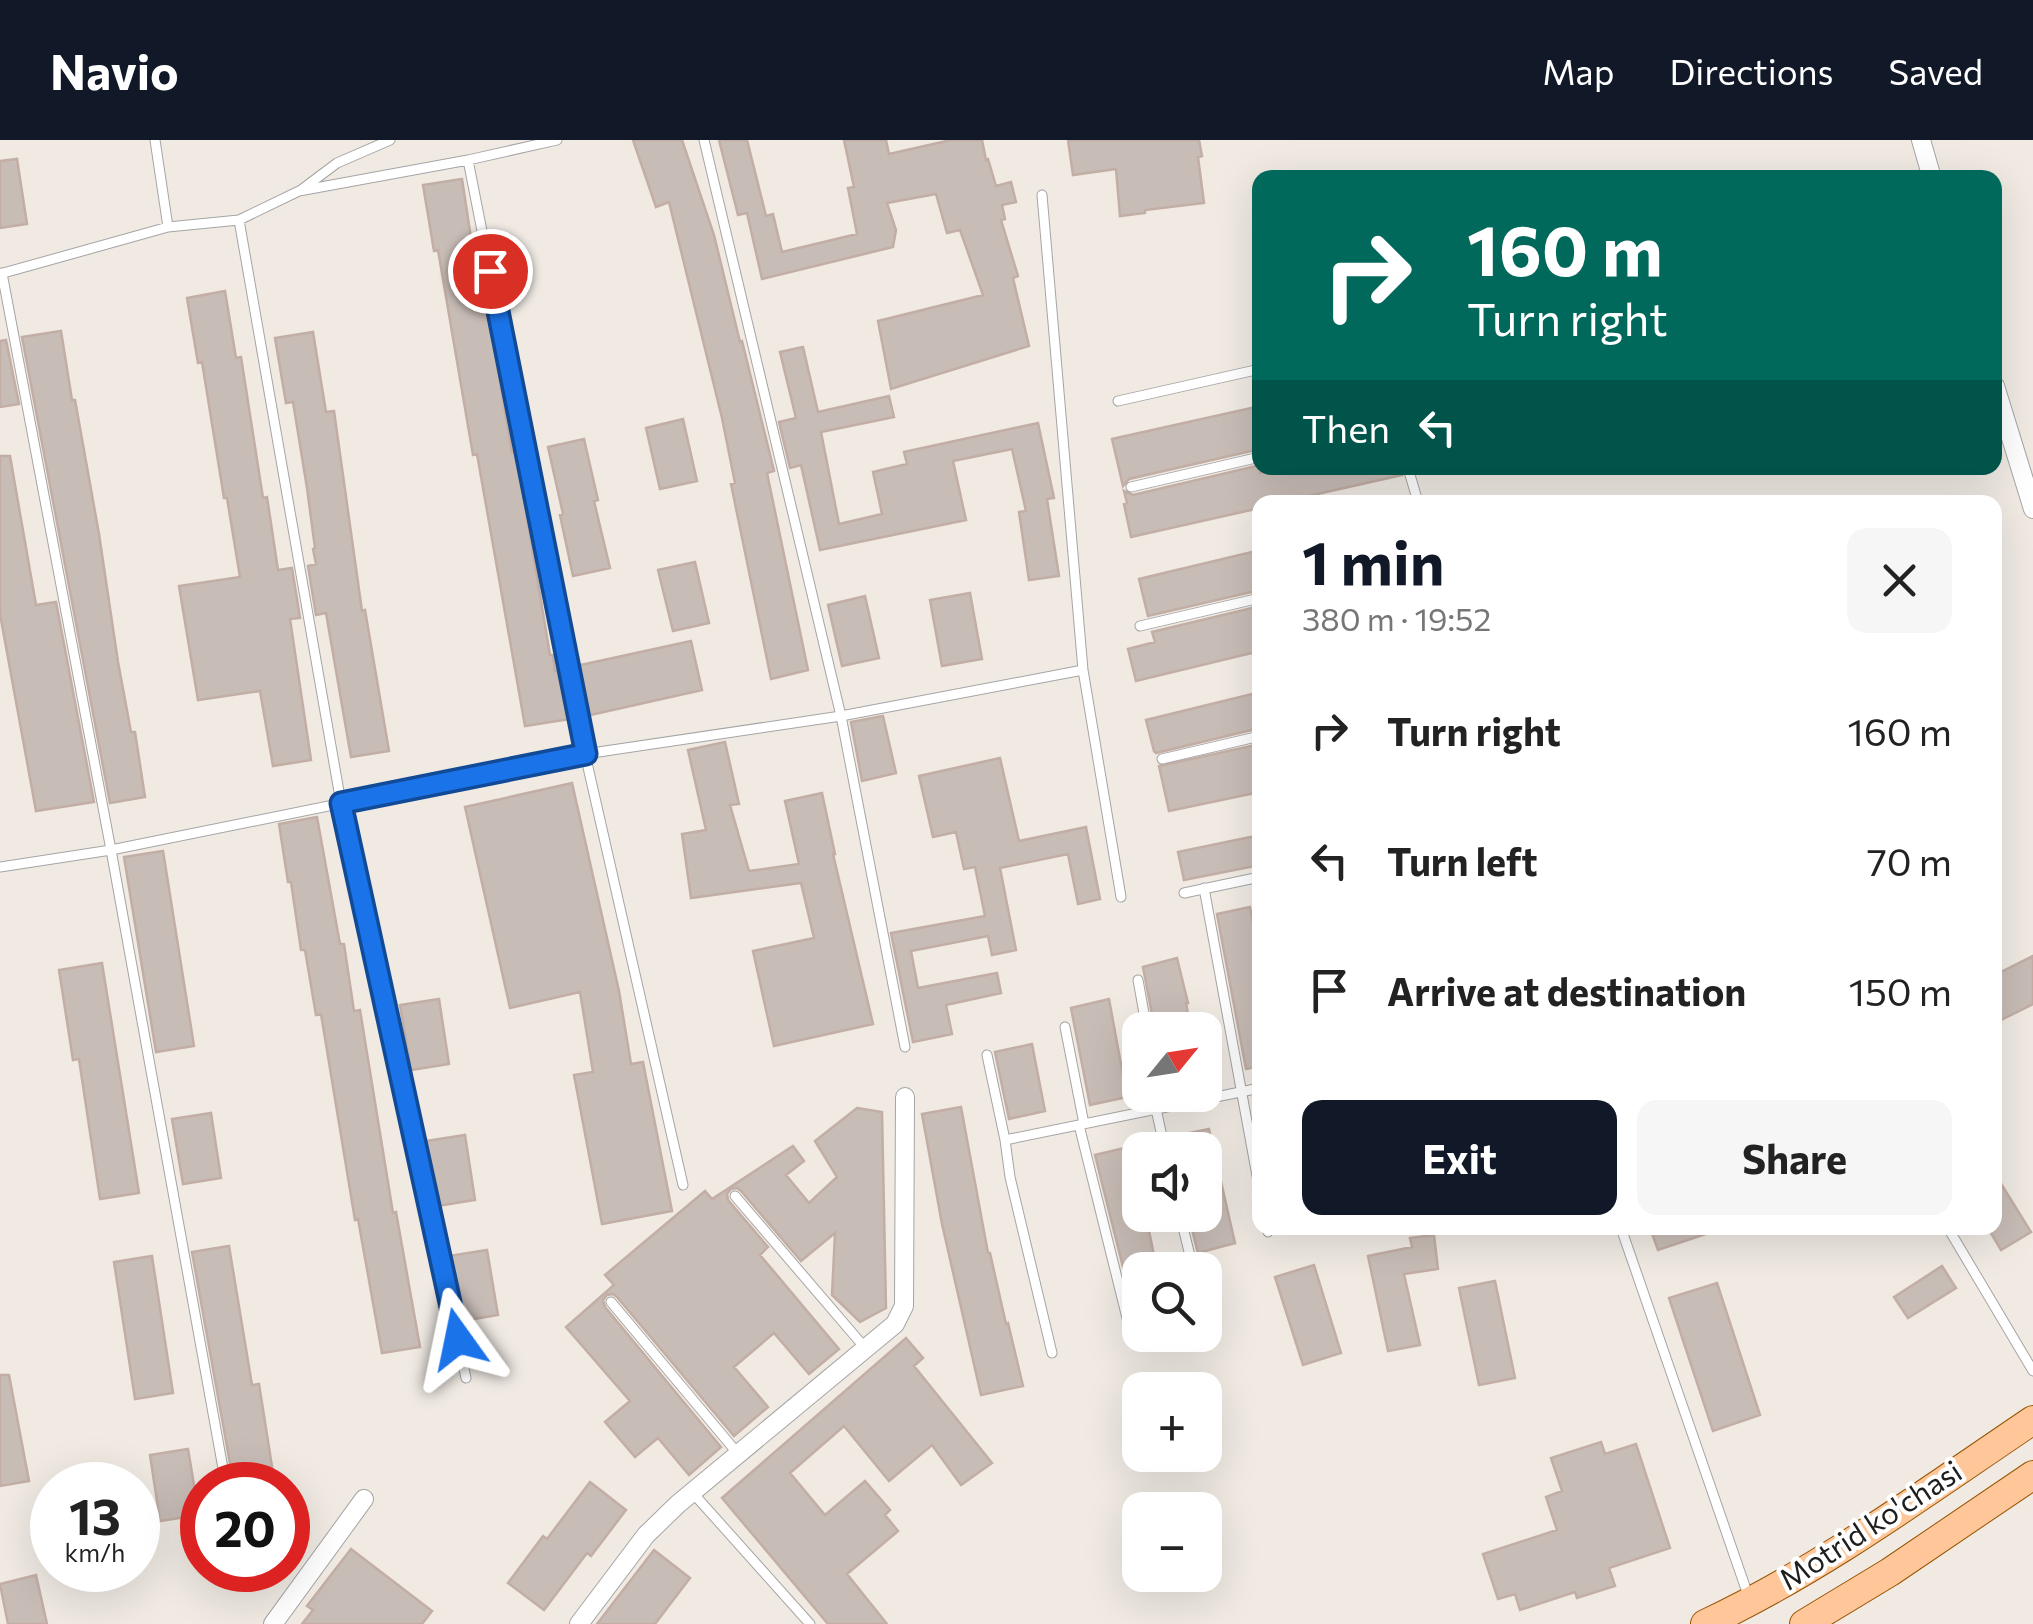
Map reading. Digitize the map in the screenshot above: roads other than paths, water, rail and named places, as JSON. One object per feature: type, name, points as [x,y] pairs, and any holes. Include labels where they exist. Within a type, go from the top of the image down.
[{"type":"main road","name":"Motrid ko'chasi","points":[[1705,1624],[1869,1533],[2033,1420]]},
{"type":"main road","name":"Motrid ko'chasi","points":[[1804,1624],[1878,1580],[2033,1474]]},
{"type":"street","points":[[1920,140],[1929,170]]},
{"type":"street","points":[[2002,409],[2033,509]]},
{"type":"street","points":[[580,1624],[646,1535],[692,1492],[895,1324],[904,1306],[906,1097]]},
{"type":"street","points":[[274,1624],[364,1499]]},
{"type":"lane","points":[[155,140],[168,227]]},
{"type":"lane","points":[[222,1462],[1,273],[168,227],[239,220],[299,191],[338,163],[390,140]]},
{"type":"lane","points":[[299,191],[557,140]]},
{"type":"lane","points":[[704,140],[841,716],[905,1047]]},
{"type":"lane","points":[[468,160],[586,754],[683,1185]]},
{"type":"lane","points":[[1042,195],[1084,670],[1121,896]]},
{"type":"lane","points":[[239,220],[341,803],[466,1378]]},
{"type":"lane","points":[[1118,401],[1252,371]]},
{"type":"lane","points":[[1131,487],[1252,458]]},
{"type":"lane","points":[[1140,626],[1252,600]]},
{"type":"lane","points":[[0,867],[111,850],[586,754],[841,716],[1084,670]]},
{"type":"lane","points":[[1162,759],[1252,738]]},
{"type":"lane","points":[[1184,893],[1252,879]]},
{"type":"lane","points":[[1204,888],[1252,1152]]},
{"type":"lane","points":[[1138,980],[1144,1012]]},
{"type":"lane","points":[[1064,1027],[1082,1124],[1122,1292]]},
{"type":"lane","points":[[987,1055],[1010,1177],[1052,1353]]},
{"type":"lane","points":[[1222,1096],[1252,1090]]},
{"type":"lane","points":[[1005,1140],[1144,1112]]},
{"type":"lane","points":[[735,1196],[866,1349]]},
{"type":"lane","points":[[1623,1235],[1750,1602]]},
{"type":"lane","points":[[1952,1235],[2033,1371]]},
{"type":"lane","points":[[612,1302],[739,1454]]},
{"type":"lane","points":[[692,1492],[810,1624]]}]
